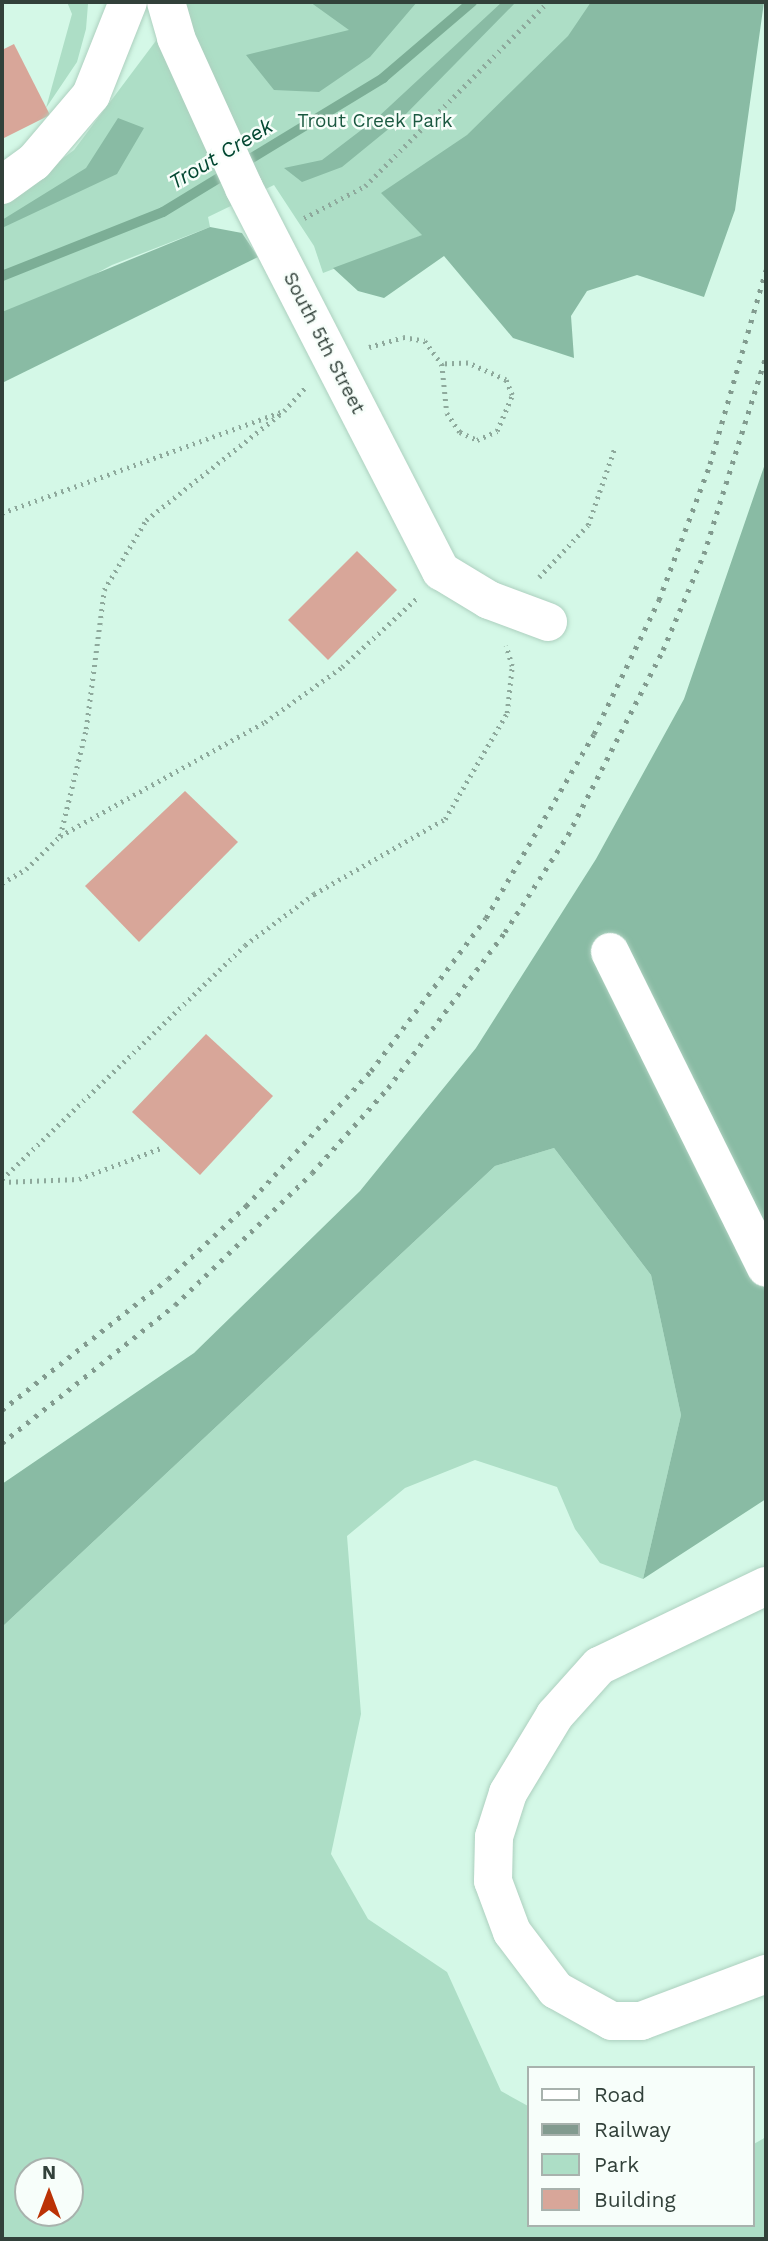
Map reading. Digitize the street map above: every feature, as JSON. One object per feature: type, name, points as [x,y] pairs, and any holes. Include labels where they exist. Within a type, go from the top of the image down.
[{"type":"street","points":[[2,185],[34,162],[91,94],[128,2]]},
{"type":"street","name":"South 5th Street","points":[[166,2],[214,124],[244,188],[441,571]]},
{"type":"street","points":[[441,571],[489,600],[548,622]]},
{"type":"street","points":[[610,952],[766,1268]]},
{"type":"street","points":[[766,1586],[600,1666],[555,1715],[508,1793],[494,1837],[493,1881],[512,1932],[556,1990],[612,2021],[641,2021],[766,1974]]},
{"type":"path","points":[[269,236],[365,186],[548,2]]},
{"type":"path","points":[[60,836],[86,729],[104,590],[146,520],[284,411],[309,383],[323,342],[363,348],[403,337],[425,341],[442,364],[447,413],[460,432],[477,440],[496,431],[512,395],[506,380],[468,363],[442,364]]},
{"type":"path","points":[[2,513],[284,411]]},
{"type":"path","points":[[2,1181],[245,945],[314,894],[445,819],[508,713],[512,666],[489,600],[542,575],[588,525],[615,447]]},
{"type":"path","points":[[2,883],[26,869],[60,836],[265,722],[391,626],[441,571]]},
{"type":"path","points":[[2,1181],[79,1179],[161,1148]]},
{"type":"green space","points":[[67,2],[88,4],[86,29],[77,62],[46,108],[72,14]]},
{"type":"green space","name":"Trout Creek Park","points":[[185,2],[682,2],[423,235],[323,273],[314,246],[274,185],[208,217],[210,227],[112,265],[2,324],[2,204],[74,150]]},
{"type":"green space","points":[[310,2],[417,2],[370,57],[319,92],[274,90],[246,55],[349,30]]},
{"type":"green space","points":[[502,2],[516,2],[402,118],[342,167],[302,182],[284,168],[322,160],[377,118]]},
{"type":"green space","points":[[591,2],[764,2],[735,210],[704,297],[637,275],[587,291],[571,316],[574,358],[513,338],[444,256],[384,298],[358,291],[333,268],[422,235],[381,193],[467,135],[568,36]]},
{"type":"green space","points":[[118,118],[144,128],[117,174],[2,228],[2,220],[86,168]]},
{"type":"green space","points":[[210,227],[242,233],[258,257],[2,383],[2,312]]},
{"type":"green space","points":[[766,461],[766,1499],[643,1579],[681,1415],[651,1275],[554,1148],[495,1166],[2,1627],[2,1484],[194,1353],[360,1191],[476,1048],[596,859],[684,699]]},
{"type":"green space","points":[[554,1148],[651,1275],[681,1415],[643,1579],[600,1563],[575,1529],[557,1487],[475,1460],[405,1488],[347,1536],[361,1714],[331,1854],[368,1919],[447,1972],[501,2091],[526,2105],[526,2227],[754,2227],[754,2144],[766,2137],[766,2239],[2,2239],[2,1627],[495,1166]]},
{"type":"building","points":[[14,44],[50,115],[2,139],[2,50]]},
{"type":"building","points":[[357,551],[397,590],[328,660],[288,620]]},
{"type":"building","points":[[185,791],[238,842],[139,942],[85,886]]},
{"type":"building","points":[[206,1034],[273,1096],[200,1175],[132,1112]]},
{"type":"waterway","name":"Trout Creek","points":[[2,276],[163,212],[383,78],[472,2]]},
{"type":"railway","points":[[2,1410],[168,1279],[246,1206],[371,1071],[486,918],[594,734],[659,600],[710,464],[766,270]]},
{"type":"railway","points":[[2,1443],[175,1305],[312,1173],[388,1088],[505,932],[568,835],[663,650],[704,554],[766,356]]}]
